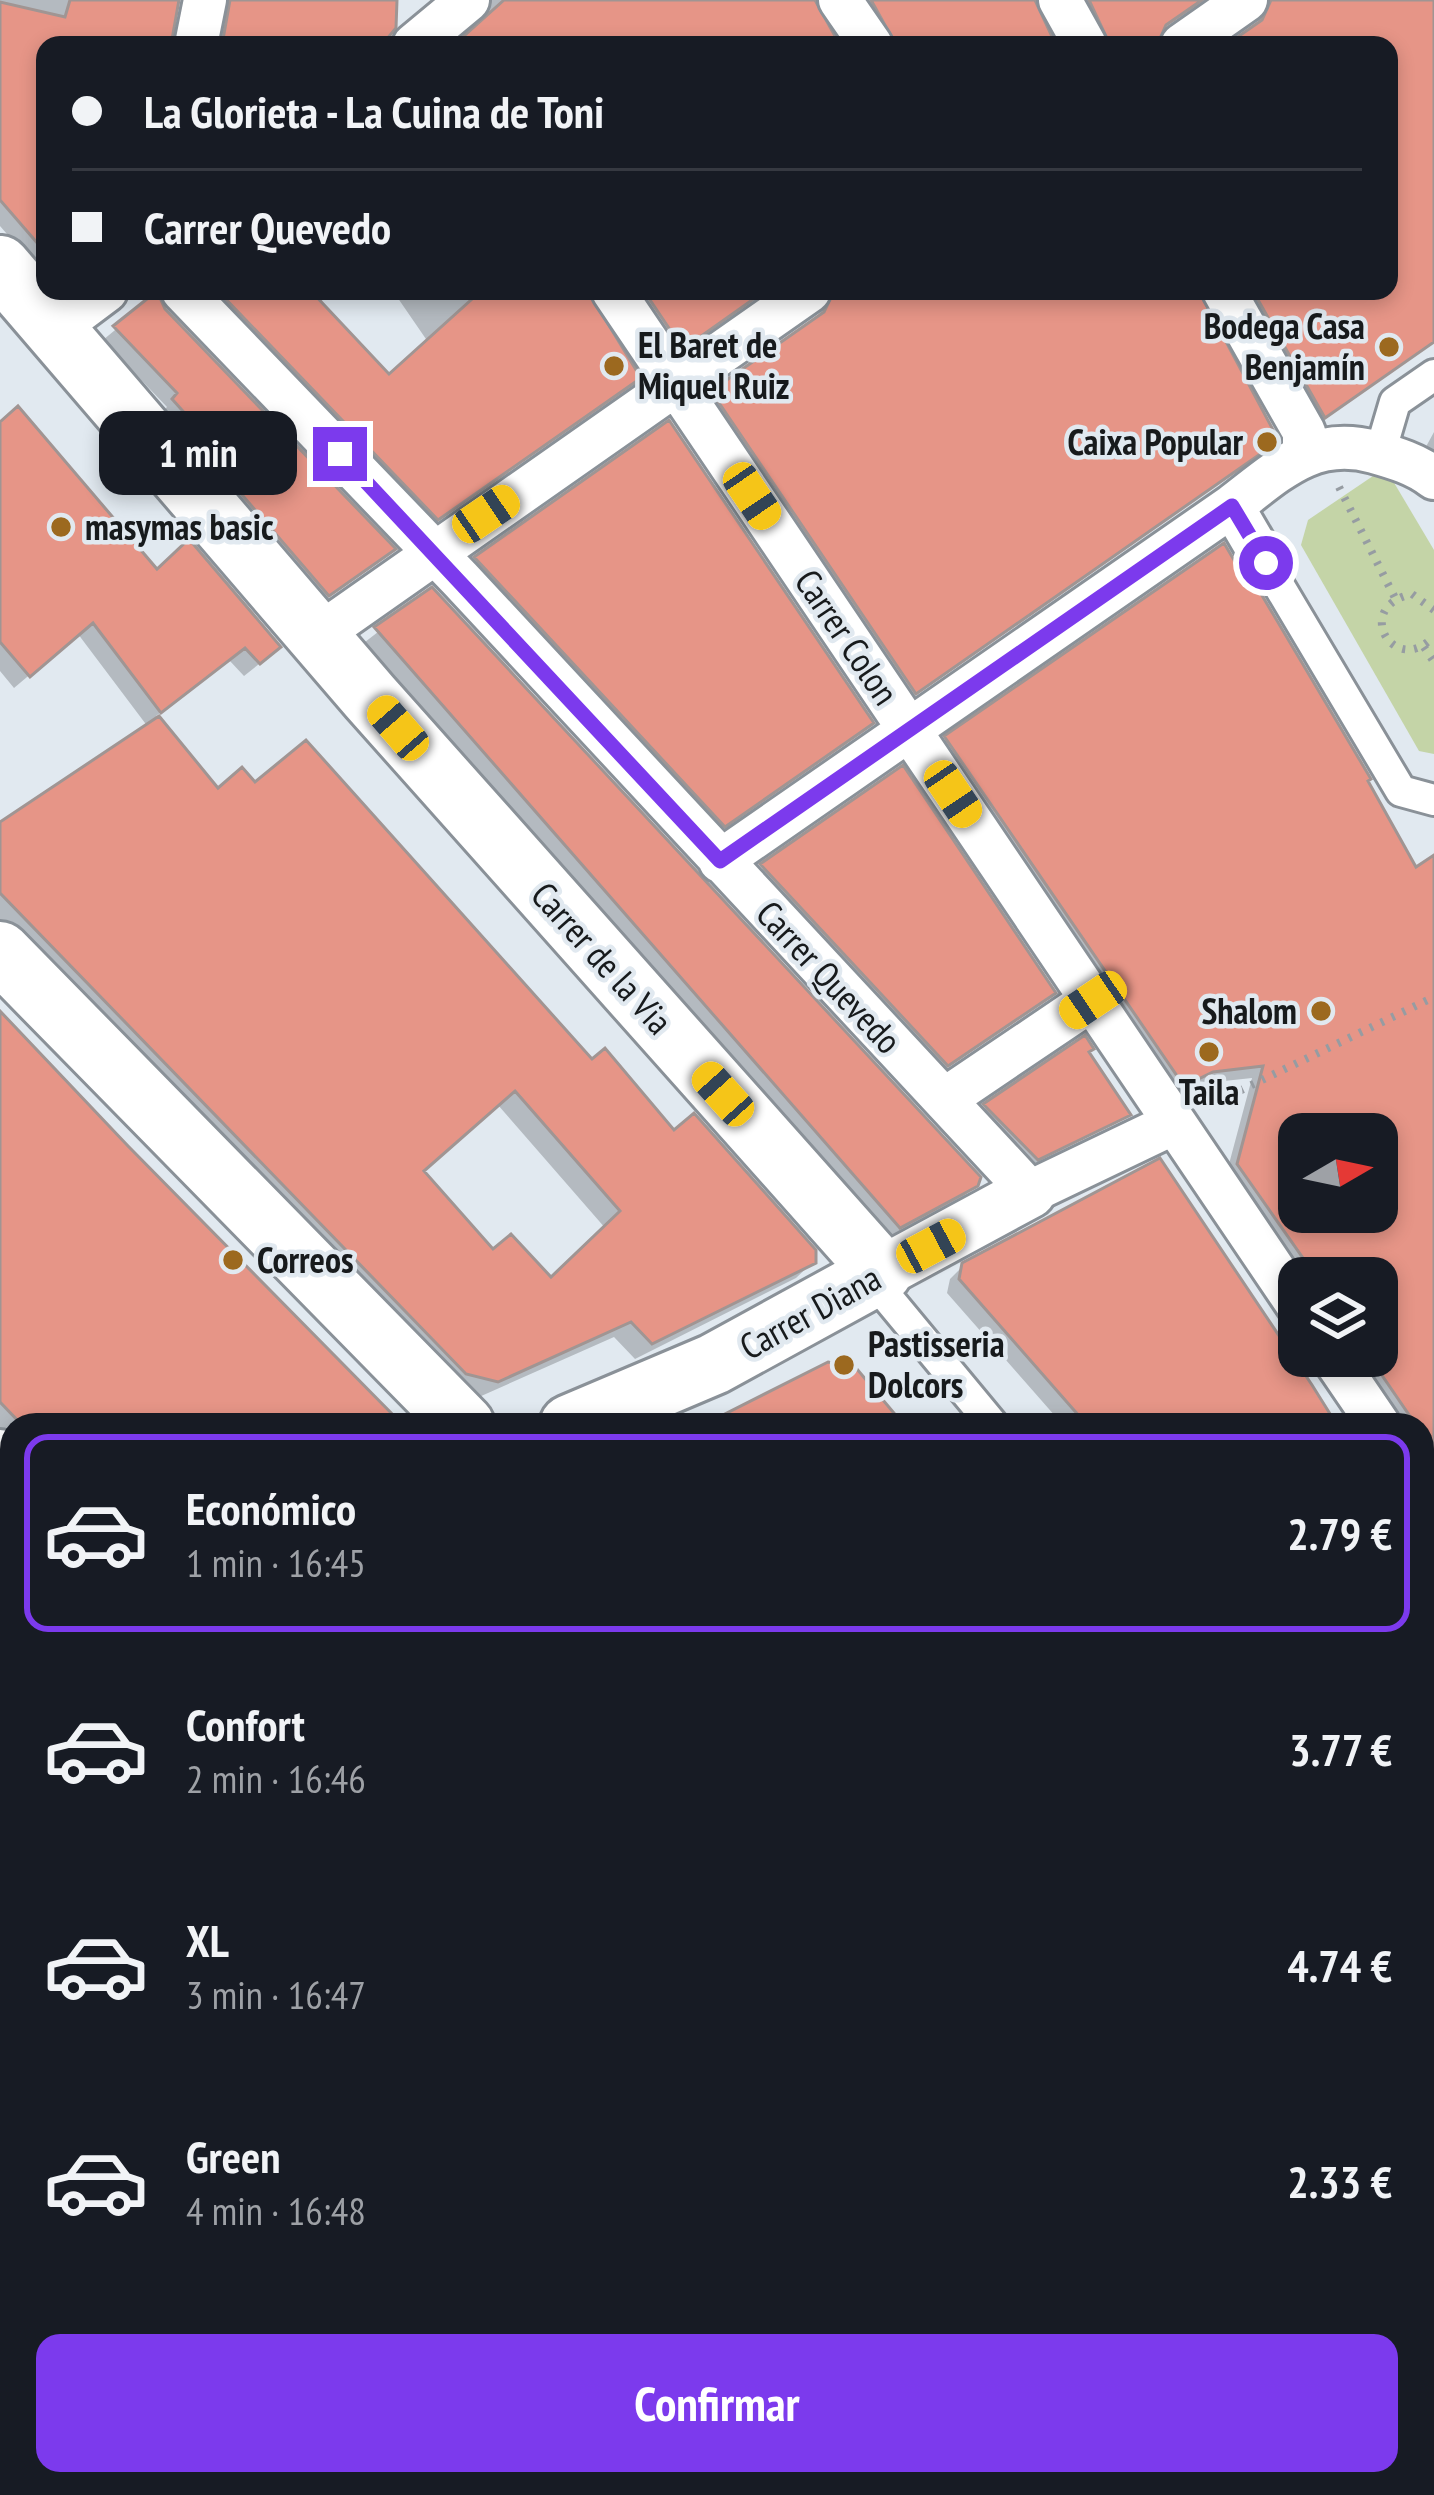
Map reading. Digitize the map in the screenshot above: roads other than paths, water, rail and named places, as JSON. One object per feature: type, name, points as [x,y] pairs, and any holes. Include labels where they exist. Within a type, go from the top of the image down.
[{"type":"main road","points":[[0,266],[317,636]]},
{"type":"main road","name":"Carrer de la Via","points":[[317,636],[877,1276]]},
{"type":"main road","points":[[0,952],[452,1413]]},
{"type":"main road","name":"Carrer Diana","points":[[598,1413],[714,1364],[877,1276]]},
{"type":"street","points":[[198,36],[205,0]]},
{"type":"street","points":[[430,30],[468,0]]},
{"type":"street","points":[[840,0],[865,36]]},
{"type":"street","points":[[1060,0],[1080,36]]},
{"type":"street","points":[[1195,36],[1246,0]]},
{"type":"street","points":[[55,330],[94,300]]},
{"type":"street","name":"Carrer Quevedo","points":[[191,300],[434,552],[1030,1192]]},
{"type":"street","name":"Carrer Colon","points":[[619,300],[1278,1276]]},
{"type":"street","points":[[317,636],[796,300]]},
{"type":"street","points":[[1229,300],[1318,449]]},
{"type":"street","points":[[1380,453],[1395,402],[1434,375]]},
{"type":"street","points":[[720,861],[1318,449],[1380,453],[1434,478]]},
{"type":"street","points":[[1232,506],[1401,791],[1434,800]]},
{"type":"street","points":[[945,1099],[1093,1000]]},
{"type":"street","name":"Carrer Diana","points":[[877,1276],[1030,1192],[1174,1123]]},
{"type":"street","name":"Carrer de la Via","points":[[877,1276],[984,1413]]},
{"type":"street","points":[[1346,1377],[1371,1413]]},
{"type":"place","name":"Bodega Casa Benjamín","points":[[1389,347]]},
{"type":"place","name":"El Baret de Miquel Ruiz","points":[[614,366]]},
{"type":"place","name":"Caixa Popular","points":[[1267,442]]},
{"type":"place","name":"masymas basic","points":[[61,527]]},
{"type":"place","name":"Shalom","points":[[1321,1011]]},
{"type":"place","name":"Taila","points":[[1209,1052]]},
{"type":"place","name":"Correos","points":[[233,1260]]},
{"type":"place","name":"Pastisseria Dolcors","points":[[844,1365]]}]
